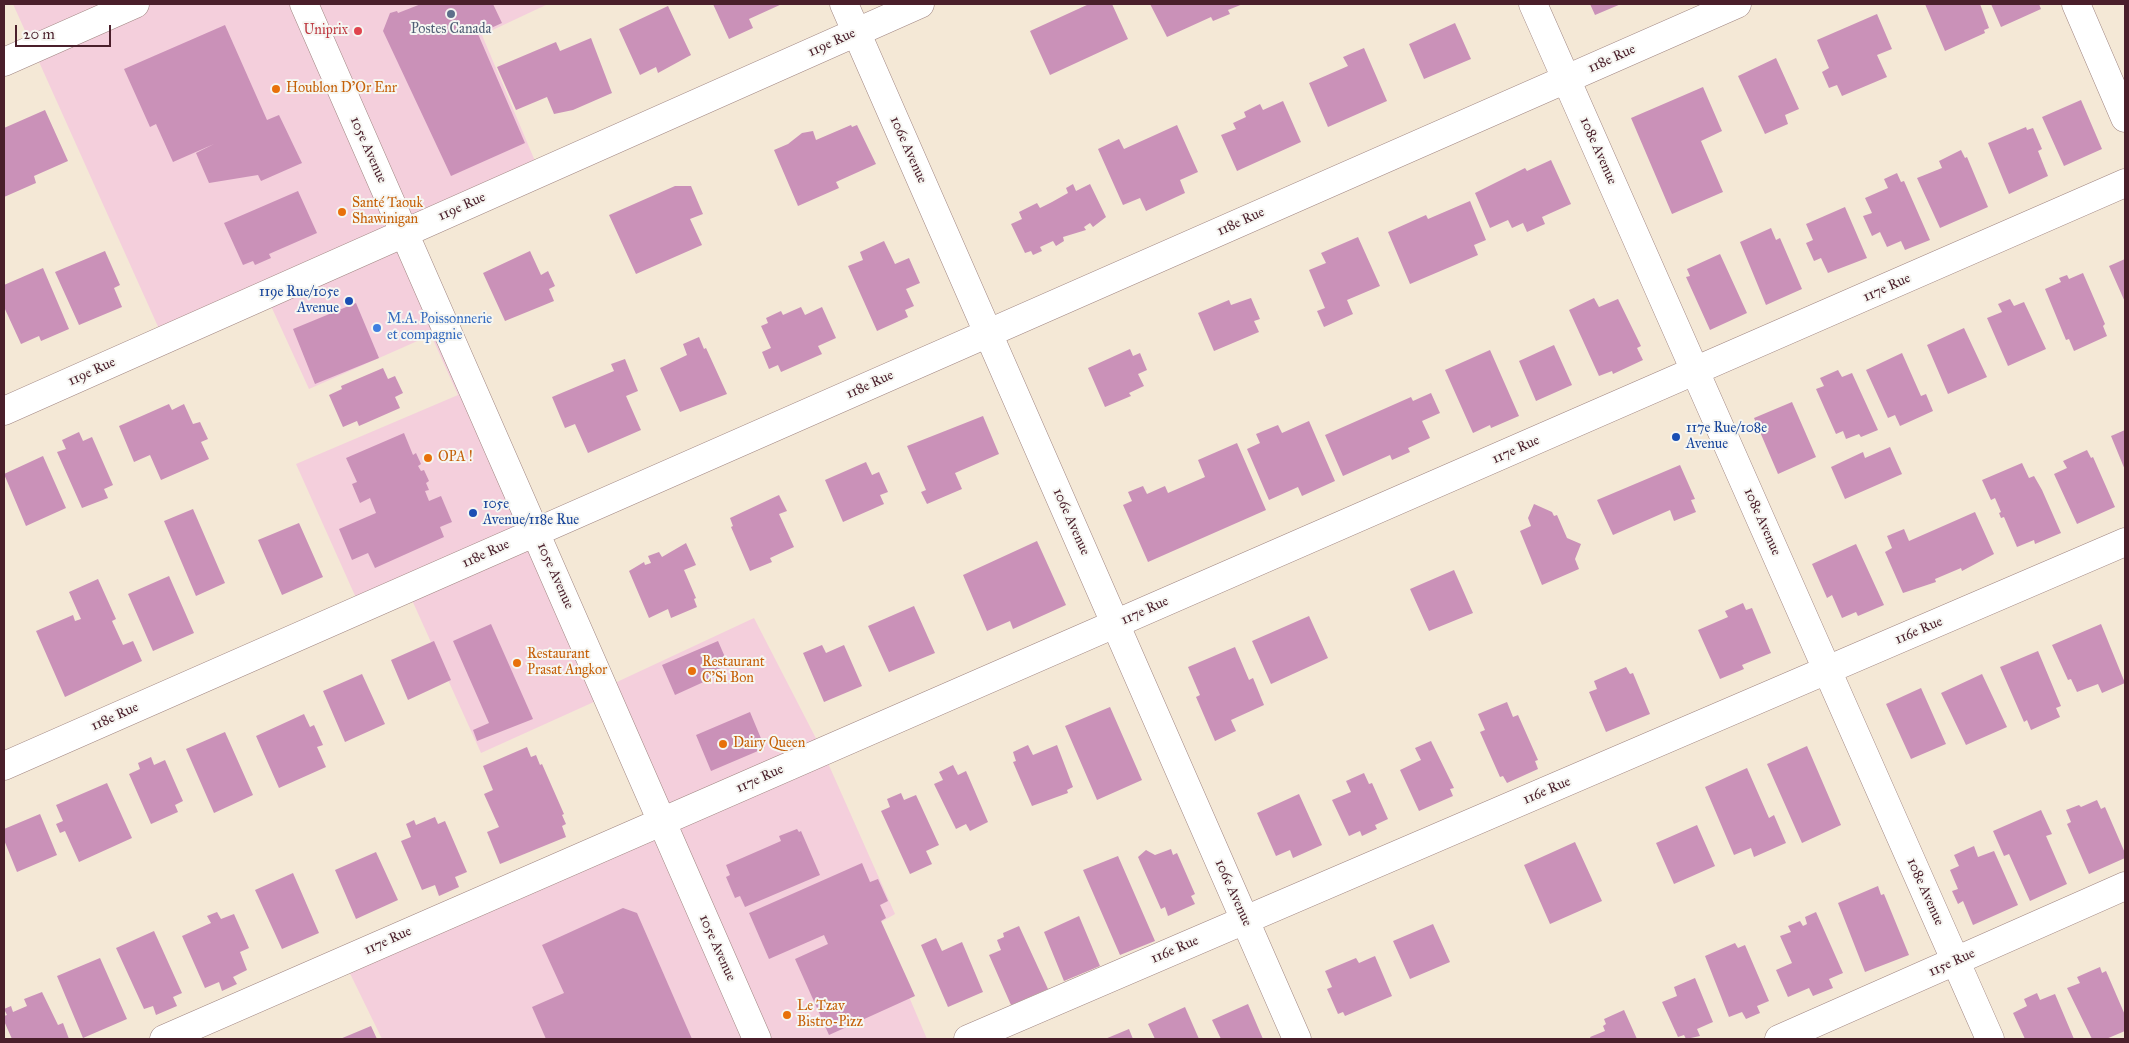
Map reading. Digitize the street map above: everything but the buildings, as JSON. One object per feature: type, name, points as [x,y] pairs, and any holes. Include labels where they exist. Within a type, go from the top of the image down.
[{"type":"street","points":[[4,62],[135,4]]},
{"type":"street","name":"105e Avenue","points":[[304,4],[757,1039]]},
{"type":"street","name":"106e Avenue","points":[[844,4],[1297,1039]]},
{"type":"street","name":"119e Rue","points":[[4,411],[920,4]]},
{"type":"street","name":"108e Avenue","points":[[1533,4],[1990,1039]]},
{"type":"street","name":"118e Rue","points":[[4,766],[1737,4]]},
{"type":"street","points":[[2076,4],[2125,118]]},
{"type":"street","name":"117e Rue","points":[[164,1039],[2125,183]]},
{"type":"street","name":"116e Rue","points":[[968,1039],[2125,542]]},
{"type":"street","name":"115e Rue","points":[[1779,1039],[2125,886]]},
{"type":"shaded area","points":[[13,4],[548,4],[482,35],[540,173],[405,233],[604,688],[754,618],[823,752],[895,914],[878,924],[927,1039],[382,1039],[341,955],[661,822],[607,696],[481,753],[407,589],[361,609],[296,464],[458,395],[431,335],[309,389],[266,295],[164,340]]},
{"type":"place","name":"Postes Canada","points":[[451,14]]},
{"type":"place","name":"Uniprix","points":[[358,31]]},
{"type":"place","name":"Houblon D'Or Enr","points":[[276,89]]},
{"type":"place","name":"Santé Taouk Shawinigan","points":[[342,212]]},
{"type":"place","name":"119e Rue/105e Avenue","points":[[349,301]]},
{"type":"place","name":"M.A. Poissonnerie et compagnie","points":[[377,328]]},
{"type":"place","name":"117e Rue/108e Avenue","points":[[1676,437]]},
{"type":"place","name":"OPA !","points":[[428,458]]},
{"type":"place","name":"105e Avenue/118e Rue","points":[[473,513]]},
{"type":"place","name":"Restaurant Prasat Angkor","points":[[517,663]]},
{"type":"place","name":"Restaurant C'Si Bon","points":[[692,671]]},
{"type":"place","name":"Dairy Queen","points":[[723,744]]},
{"type":"place","name":"Le Tzav Bistro-Pizz","points":[[787,1015]]}]
